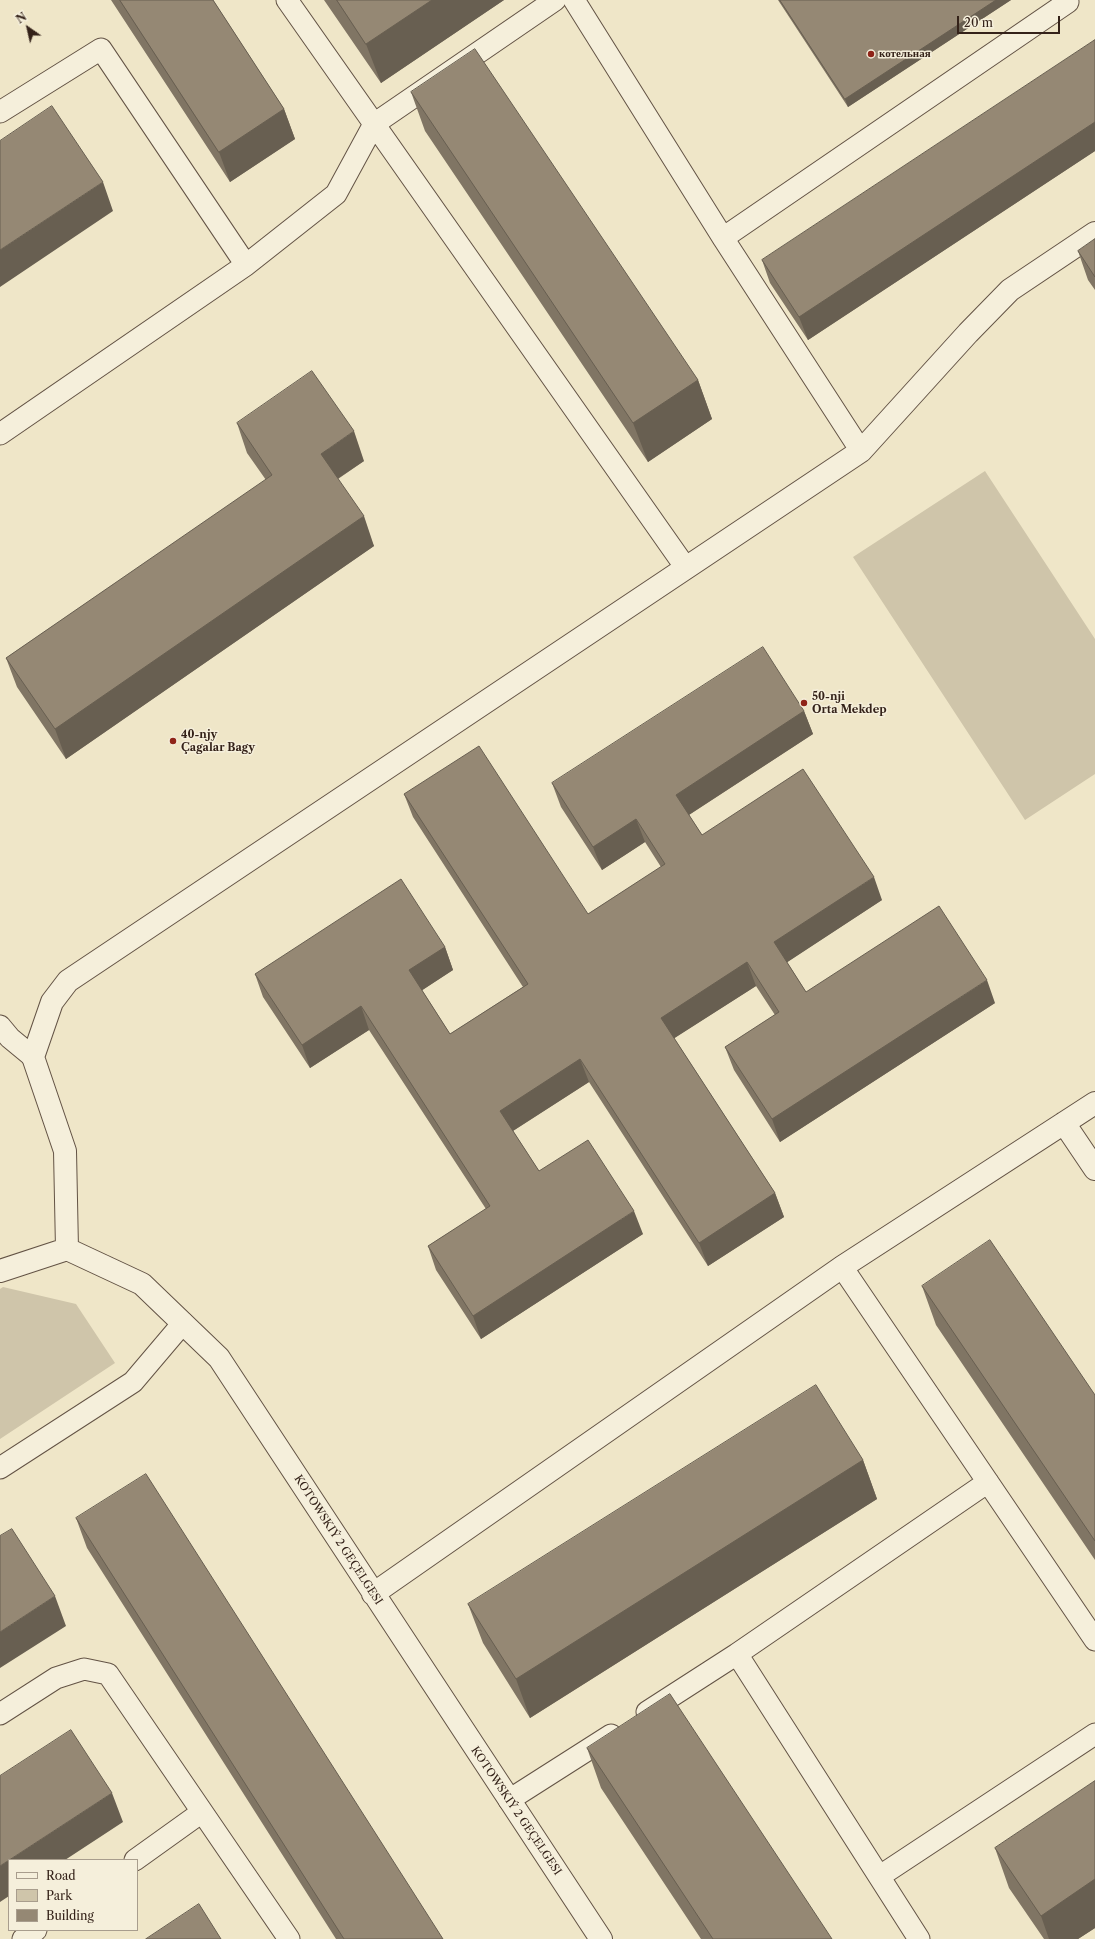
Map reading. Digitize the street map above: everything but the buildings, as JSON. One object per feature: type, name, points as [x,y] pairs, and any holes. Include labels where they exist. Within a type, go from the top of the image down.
[{"type":"street","points":[[0,1271],[67,1249],[65,1151],[33,1057],[52,1002],[68,981],[861,451],[968,333],[1010,290],[1095,233]]},
{"type":"street","points":[[373,1594],[842,1267],[1095,1103]]},
{"type":"street","points":[[1064,1123],[1095,1169]]},
{"type":"street","name":"KOTOWSKIÝ 2 GEÇELGESI","points":[[67,1249],[142,1284],[219,1358],[601,1939]]},
{"type":"lane","points":[[287,0],[686,568]]},
{"type":"lane","points":[[0,434],[246,265],[336,194],[374,124],[554,0]]},
{"type":"lane","points":[[574,0],[723,238],[861,451]]},
{"type":"lane","points":[[723,238],[1064,1]]},
{"type":"lane","points":[[0,112],[101,48],[246,265]]},
{"type":"lane","points":[[0,1026],[10,1038],[33,1057]]},
{"type":"lane","points":[[842,1267],[1095,1640]]},
{"type":"lane","points":[[0,1468],[133,1382],[183,1323]]},
{"type":"lane","points":[[509,1800],[737,1654],[988,1482]]},
{"type":"lane","points":[[737,1654],[919,1939]]},
{"type":"lane","points":[[0,1714],[56,1678],[84,1669],[108,1674],[289,1939]]},
{"type":"lane","points":[[880,1876],[1095,1734]]},
{"type":"lane","points":[[136,1859],[202,1812]]},
{"type":"lane","points":[[24,1939],[35,1931]]},
{"type":"green space","points":[[985,471],[1095,639],[1095,774],[1025,820],[853,557]]},
{"type":"green space","points":[[3,1287],[76,1304],[115,1363],[0,1439],[0,1289]]},
{"type":"place","name":"котельная","points":[[871,54]]},
{"type":"place","name":"50-nji Orta Mekdep","points":[[804,703]]},
{"type":"place","name":"40-njy Çagalar Bagy","points":[[173,741]]}]
